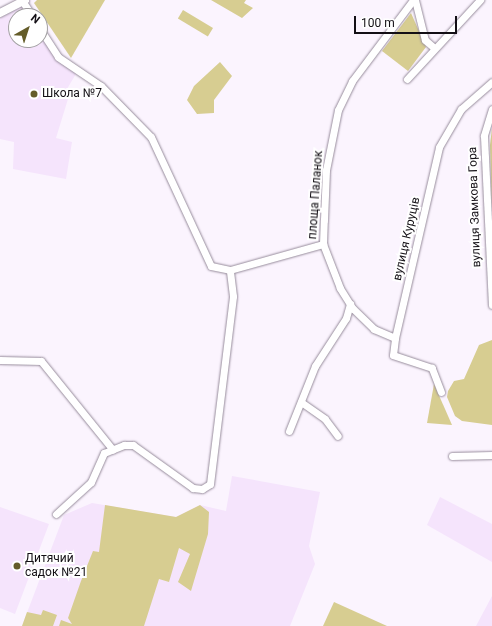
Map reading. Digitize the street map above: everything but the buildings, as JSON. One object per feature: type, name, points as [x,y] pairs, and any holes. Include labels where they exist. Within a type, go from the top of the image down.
[{"type":"street","name":"площа Паланок","points":[[414,0],[425,40],[433,47]]},
{"type":"street","name":"площа Паланок","points":[[395,338],[374,329],[350,304],[323,244],[326,170],[338,110],[352,81],[414,0]]},
{"type":"street","points":[[407,79],[433,47],[480,0]]},
{"type":"street","points":[[0,13],[24,1]]},
{"type":"street","points":[[48,41],[58,57],[101,86],[151,137],[211,266],[230,270],[323,244]]},
{"type":"street","name":"вулиця Куруців","points":[[441,392],[432,368],[393,355],[395,338],[439,146],[461,109],[492,82]]},
{"type":"street","name":"вулиця Замкова Гора","points":[[492,109],[484,136],[492,304]]},
{"type":"street","points":[[56,514],[91,482],[104,454],[133,445],[192,488],[202,489],[210,484],[233,296],[230,270]]},
{"type":"street","points":[[289,431],[316,366],[346,318],[350,304]]},
{"type":"street","points":[[0,360],[41,361],[113,450]]},
{"type":"street","points":[[301,402],[325,419],[338,436]]},
{"type":"street","points":[[452,456],[492,455]]},
{"type":"shaded area","points":[[37,0],[105,0],[71,58],[48,24],[48,8],[37,8],[34,3]]},
{"type":"shaded area","points":[[211,0],[246,0],[244,3],[253,8],[242,18]]},
{"type":"shaded area","points":[[183,10],[213,28],[208,37],[178,19]]},
{"type":"shaded area","points":[[411,13],[426,47],[408,71],[382,51]]},
{"type":"shaded area","name":"Школа №7","points":[[8,14],[8,48],[48,48],[48,41],[77,72],[67,89],[68,99],[56,138],[72,142],[66,179],[13,169],[14,142],[0,139],[0,18]]},
{"type":"shaded area","points":[[220,62],[232,76],[214,100],[214,113],[197,114],[187,100],[194,86]]},
{"type":"shaded area","points":[[492,128],[492,214],[490,145]]},
{"type":"shaded area","points":[[492,340],[492,425],[462,421],[455,416],[447,397],[448,391],[454,381],[464,379],[479,345]]},
{"type":"shaded area","points":[[434,384],[452,425],[427,423]]},
{"type":"shaded area","points":[[232,476],[320,492],[309,546],[315,564],[290,626],[22,626],[64,515],[92,503],[176,517],[200,505],[226,511]]},
{"type":"shaded area","points":[[440,497],[492,524],[492,562],[427,525]]},
{"type":"shaded area","points":[[105,505],[176,517],[200,505],[209,512],[208,534],[191,591],[178,582],[190,554],[179,548],[169,582],[159,579],[144,626],[59,626],[61,620],[72,624],[68,618],[81,581],[93,551],[99,552]]},
{"type":"shaded area","name":"Дитячий садок №21","points":[[0,507],[49,524],[15,614],[0,608]]},
{"type":"shaded area","points":[[492,596],[492,626],[476,626]]},
{"type":"shaded area","points":[[334,602],[387,626],[323,626]]},
{"type":"shaded area","points":[[43,610],[57,615],[53,626],[22,626],[27,612],[41,615]]},
{"type":"place","name":"Школа №7","points":[[34,94]]},
{"type":"place","name":"Дитячий садок №21","points":[[17,566]]}]
